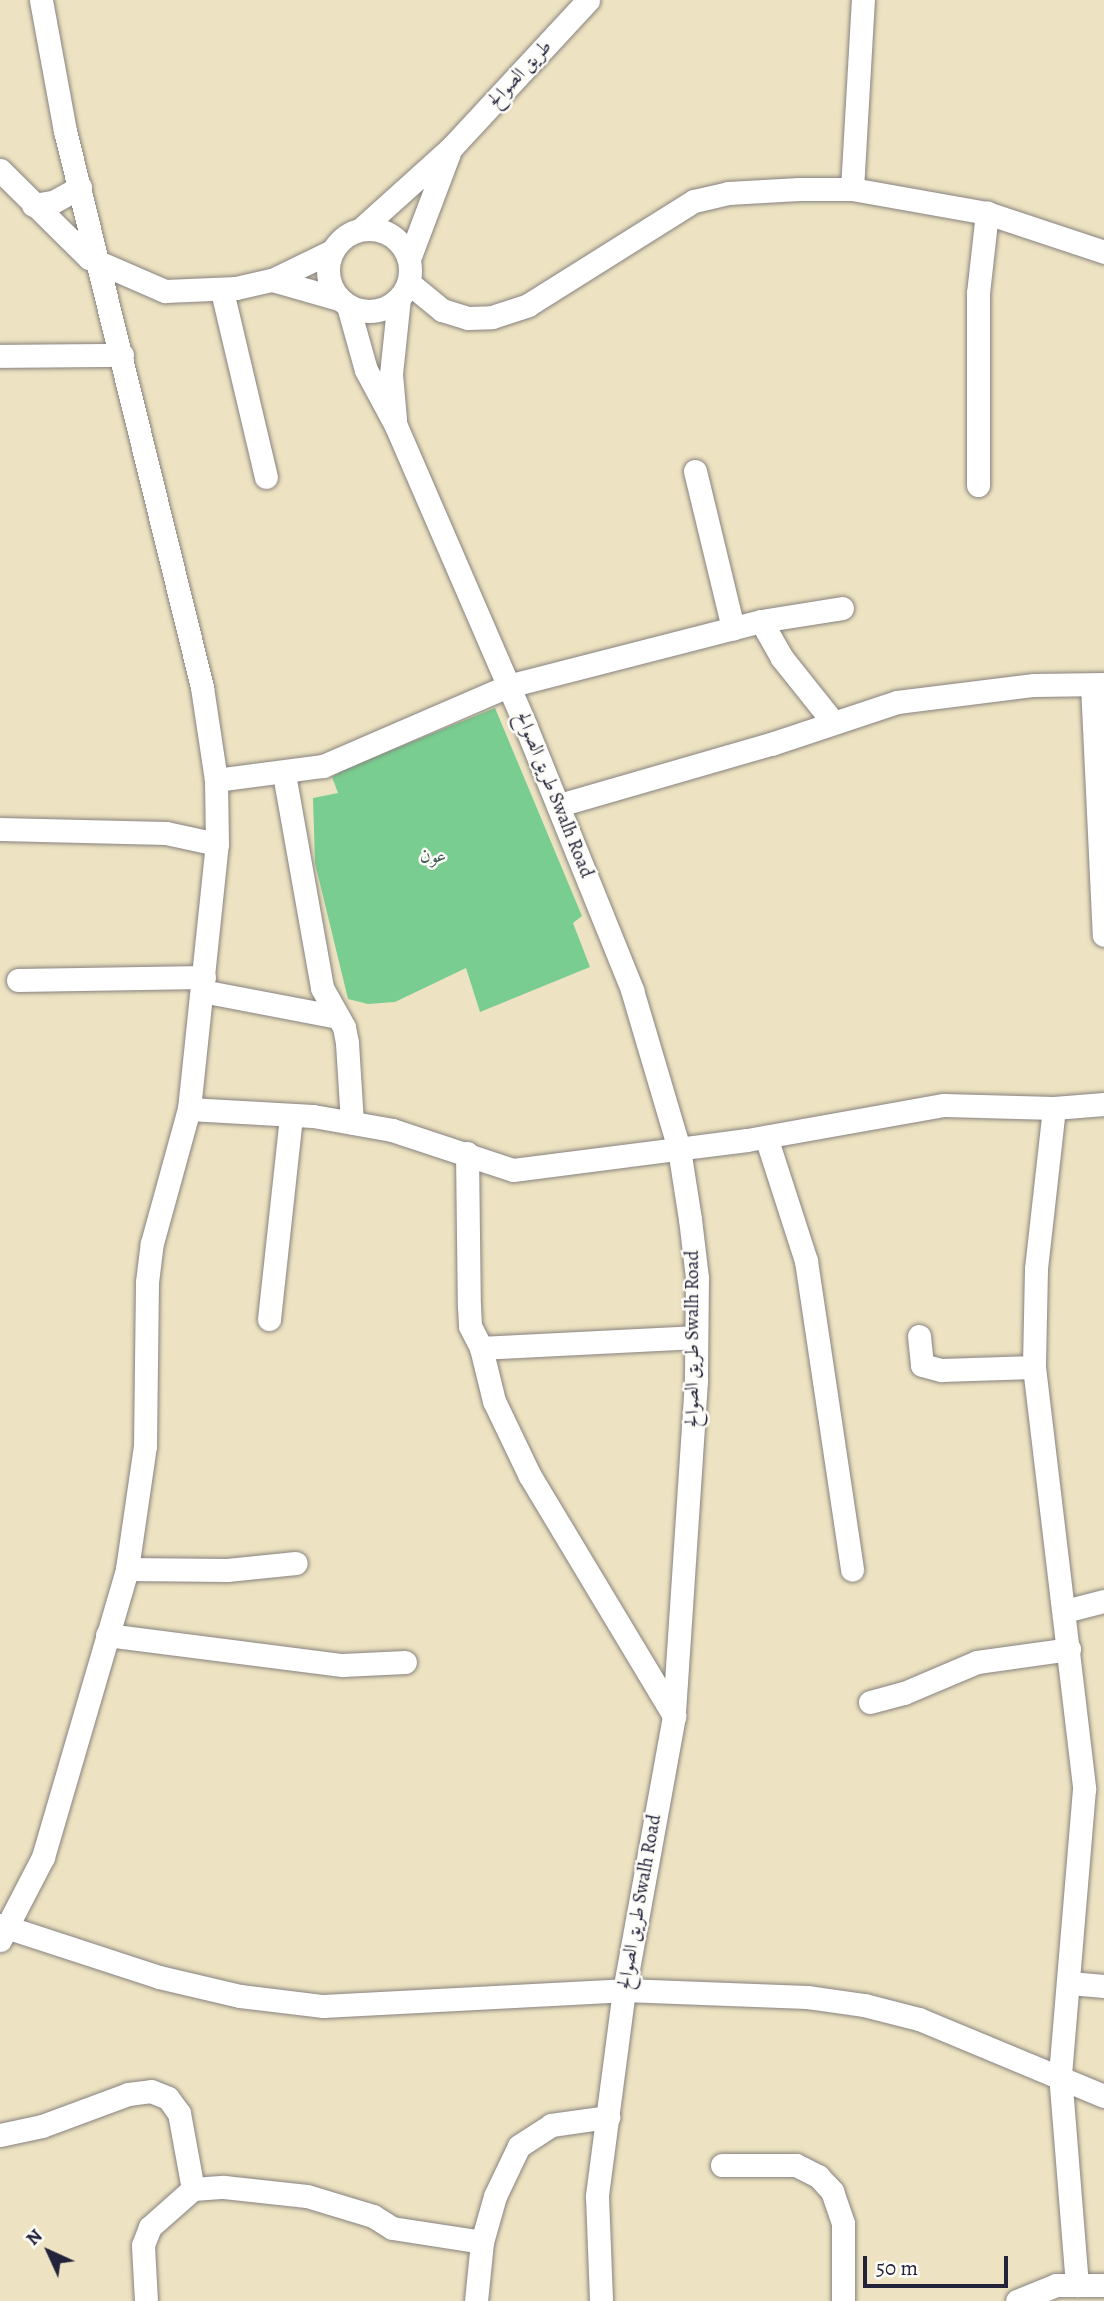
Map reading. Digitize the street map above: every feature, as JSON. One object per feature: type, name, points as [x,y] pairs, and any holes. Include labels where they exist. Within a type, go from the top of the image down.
[{"type":"street","points":[[41,0],[80,187],[202,687],[216,780],[217,844],[189,1109],[150,1256],[144,1340],[145,1446],[127,1569],[43,1857],[3,1930],[159,1977],[240,1996],[323,2006],[624,1990],[807,1997],[864,2005],[919,2019],[1060,2074],[1104,2096]]},
{"type":"street","name":"طريق الصوالح","points":[[361,229],[452,147],[588,0]]},
{"type":"street","points":[[852,189],[863,0]]},
{"type":"street","points":[[396,426],[391,374],[409,259],[452,147]]},
{"type":"street","points":[[0,170],[33,205],[99,264],[165,290],[222,291],[272,279],[332,251],[340,241],[361,229],[374,229],[396,238],[409,259]]},
{"type":"street","points":[[33,205],[53,202],[80,187]]},
{"type":"street","points":[[404,291],[442,310],[468,318],[492,317],[528,305],[694,201],[729,192],[852,189],[987,213],[1104,252]]},
{"type":"street","points":[[978,485],[978,293],[987,213]]},
{"type":"street","points":[[332,251],[328,276],[344,302],[366,370],[396,426]]},
{"type":"street","points":[[272,279],[375,311],[404,291]]},
{"type":"street","points":[[222,291],[266,477]]},
{"type":"street","points":[[0,356],[122,355]]},
{"type":"street","name":"طريق الصوالح Swalh Road","points":[[396,426],[559,805],[632,990],[680,1149],[696,1278],[696,1337],[674,1716],[624,1990],[597,2196],[601,2301]]},
{"type":"street","points":[[695,471],[733,628]]},
{"type":"street","points":[[216,780],[284,774],[323,766],[508,686],[761,621],[842,608]]},
{"type":"street","points":[[761,621],[782,658],[833,722]]},
{"type":"street","points":[[559,805],[921,698],[1034,685],[1098,684],[1104,935]]},
{"type":"street","points":[[284,774],[322,988],[338,1017],[347,1044],[352,1123]]},
{"type":"street","points":[[0,829],[166,833],[217,844]]},
{"type":"street","points":[[18,980],[203,984],[338,1017]]},
{"type":"street","points":[[189,1109],[291,1115],[392,1130],[513,1170],[766,1137],[944,1105],[1054,1108],[1104,1104]]},
{"type":"street","points":[[1054,1108],[1036,1269],[1034,1367],[1066,1611],[1084,1789],[1070,1983],[1060,2074],[1077,2285]]},
{"type":"street","points":[[269,1319],[291,1115]]},
{"type":"street","points":[[766,1137],[806,1261],[852,1570]]},
{"type":"street","points":[[467,1153],[471,1326],[481,1348],[494,1401],[530,1476],[674,1716]]},
{"type":"street","points":[[919,1336],[922,1365],[941,1370],[1034,1367]]},
{"type":"street","points":[[481,1348],[696,1337]]},
{"type":"street","points":[[127,1569],[227,1570],[296,1563]]},
{"type":"street","points":[[1066,1611],[1104,1601]]},
{"type":"street","points":[[107,1635],[342,1665],[405,1662]]},
{"type":"street","points":[[870,1702],[904,1693],[977,1662],[1069,1649]]},
{"type":"street","points":[[1070,1983],[1104,1986]]},
{"type":"street","points":[[0,2135],[42,2126],[128,2094],[151,2091],[168,2098],[179,2113],[193,2189]]},
{"type":"street","points":[[475,2301],[482,2242],[509,2161],[529,2135],[551,2125],[608,2117]]},
{"type":"street","points":[[722,2165],[796,2165],[818,2176],[832,2191],[843,2223],[843,2301]]},
{"type":"street","points":[[146,2301],[143,2245],[150,2227],[193,2189],[224,2186],[307,2196],[373,2216],[393,2228],[482,2242]]},
{"type":"street","points":[[1017,2301],[1034,2291],[1077,2285],[1104,2285]]},
{"type":"green space","name":"عون","points":[[495,708],[582,916],[573,923],[590,967],[480,1012],[466,968],[395,1002],[368,1004],[348,999],[315,863],[313,798],[338,793],[332,777],[345,769]]}]
